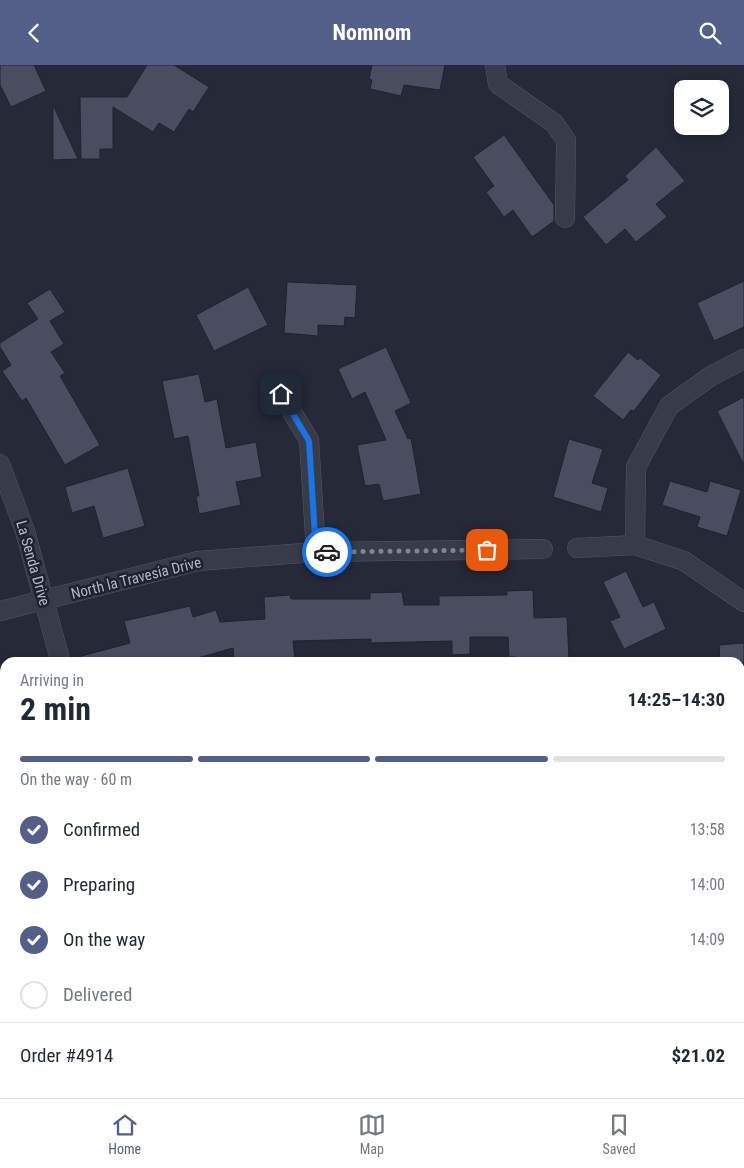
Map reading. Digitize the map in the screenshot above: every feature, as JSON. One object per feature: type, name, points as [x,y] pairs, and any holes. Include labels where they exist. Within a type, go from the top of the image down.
[{"type":"street","points":[[495,65],[498,84],[554,123],[566,140],[565,218]]},
{"type":"street","points":[[635,545],[636,467],[669,406],[711,377],[744,359]]},
{"type":"street","points":[[281,394],[309,441],[316,552]]},
{"type":"street","name":"La Senda Drive","points":[[0,464],[25,531],[59,657]]},
{"type":"street","points":[[577,548],[635,545],[684,561],[744,602]]},
{"type":"street","name":"North la Travesia Drive","points":[[0,611],[198,561],[316,552],[543,549]]},
{"type":"building","points":[[0,65],[34,65],[46,91],[11,107],[0,85]]},
{"type":"building","points":[[147,65],[174,65],[209,87],[193,112],[189,109],[174,132],[159,123],[153,132],[113,107],[113,149],[100,149],[100,159],[81,159],[80,97],[127,97]]},
{"type":"building","points":[[372,65],[445,65],[440,90],[404,85],[401,96],[370,89],[372,80],[369,79]]},
{"type":"building","points":[[53,105],[78,159],[53,160]]},
{"type":"building","points":[[504,135],[554,205],[554,221],[532,237],[513,210],[504,217],[486,192],[494,186],[473,157]]},
{"type":"building","points":[[656,147],[685,181],[656,204],[667,217],[636,242],[625,229],[606,245],[583,217],[628,180],[625,176]]},
{"type":"building","points":[[744,281],[744,327],[714,341],[697,303]]},
{"type":"building","points":[[287,282],[357,285],[355,318],[345,317],[344,326],[318,325],[318,336],[284,333]]},
{"type":"building","points":[[248,287],[268,325],[214,351],[196,315]]},
{"type":"building","points":[[50,289],[65,312],[50,321],[64,344],[51,352],[65,373],[60,376],[100,445],[65,465],[26,398],[22,401],[2,371],[11,365],[0,347],[0,343],[38,319],[27,303]]},
{"type":"building","points":[[386,347],[411,403],[395,411],[408,439],[411,438],[421,494],[383,501],[379,484],[365,486],[357,445],[386,440],[365,392],[352,399],[338,369]]},
{"type":"building","points":[[628,352],[638,360],[640,358],[661,375],[634,411],[631,410],[623,420],[593,396]]},
{"type":"building","points":[[199,374],[205,402],[217,399],[226,448],[256,442],[262,477],[236,482],[241,505],[199,514],[196,496],[199,496],[188,436],[174,439],[162,381]]},
{"type":"building","points":[[744,397],[744,465],[717,411]]},
{"type":"building","points":[[569,439],[603,449],[592,483],[608,488],[601,512],[553,497]]},
{"type":"building","points":[[128,468],[145,526],[103,538],[94,506],[72,513],[65,487]]},
{"type":"building","points":[[670,481],[707,492],[710,481],[741,490],[727,536],[697,527],[700,517],[662,505]]},
{"type":"building","points":[[626,571],[643,607],[654,602],[666,629],[624,649],[610,621],[620,617],[603,582]]},
{"type":"building","points":[[533,590],[534,618],[567,617],[569,657],[509,657],[508,637],[470,637],[470,654],[452,655],[452,641],[371,643],[371,639],[293,641],[295,657],[234,657],[233,648],[201,657],[78,657],[130,643],[124,621],[190,606],[193,617],[216,610],[220,622],[265,619],[264,597],[290,595],[291,599],[370,599],[370,593],[402,592],[404,605],[439,605],[439,596],[507,595],[507,591]]},
{"type":"building","points":[[744,643],[744,657],[720,657],[719,645]]},
{"type":"way so far","points":[[327,552],[487,550]]},
{"type":"route","points":[[281,394],[309,441],[316,552],[327,552]]}]
